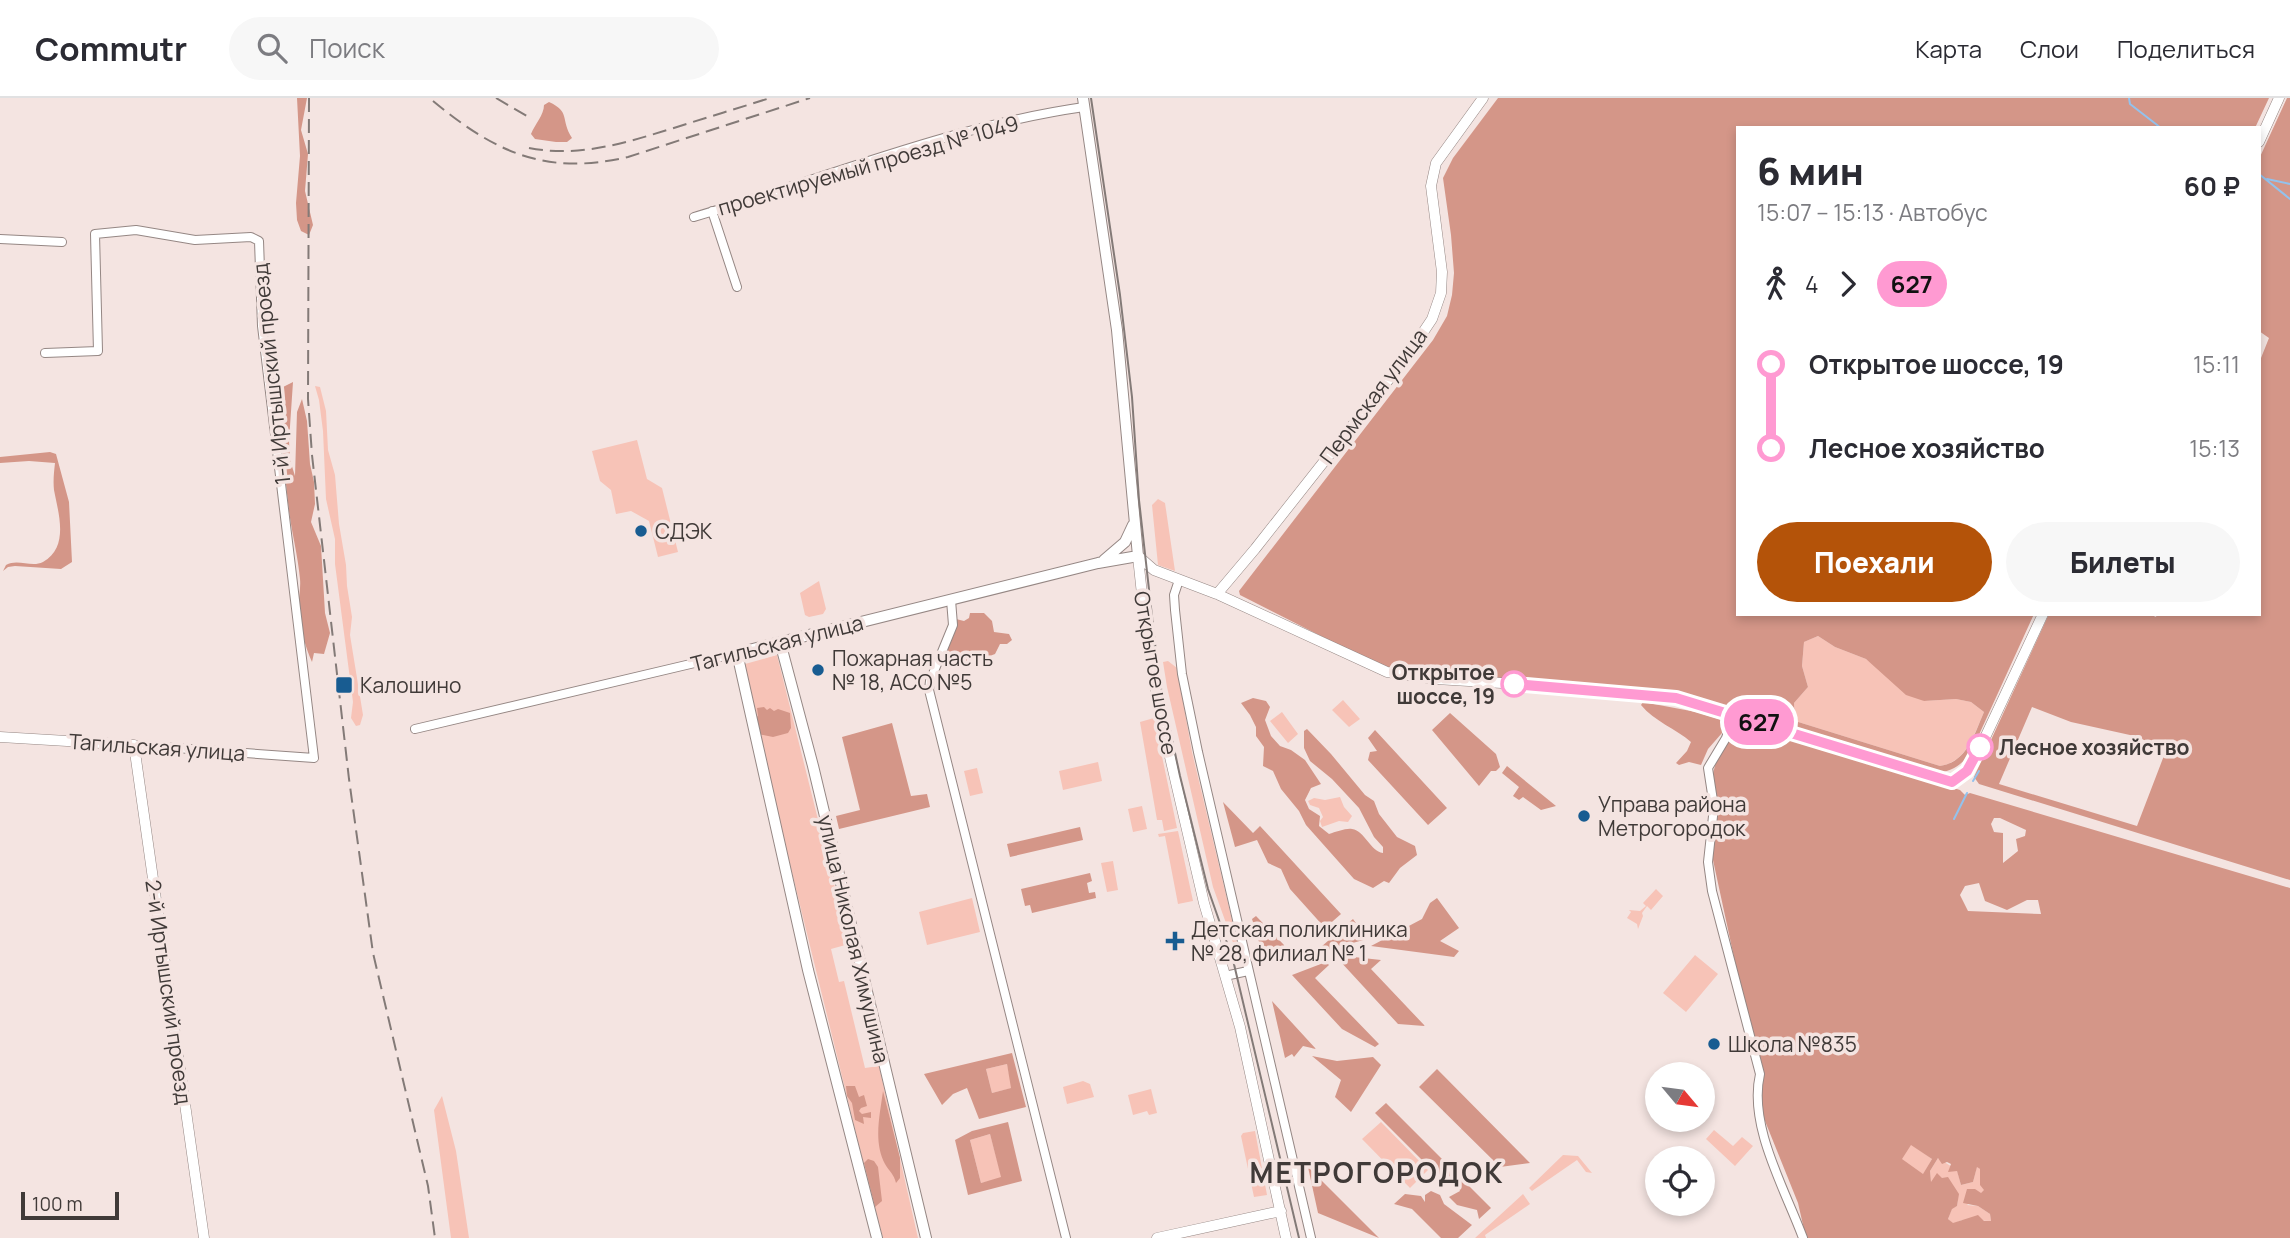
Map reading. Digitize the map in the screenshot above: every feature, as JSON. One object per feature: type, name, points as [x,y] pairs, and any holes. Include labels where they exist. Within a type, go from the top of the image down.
[{"type":"main road","name":"Открытое шоссе","points":[[1084,102],[1117,330],[1138,556]]},
{"type":"main road","points":[[1098,563],[1119,549],[1134,522]]},
{"type":"main road","name":"Тагильская улица","points":[[737,653],[1098,563],[1138,556]]},
{"type":"main road","name":"улица Николая Химушина","points":[[780,642],[813,766],[926,1238]]},
{"type":"main road","points":[[737,653],[808,970],[877,1238]]},
{"type":"street","name":"Пермская улица","points":[[1217,594],[1243,565],[1408,355],[1432,319],[1441,293],[1442,272],[1431,186],[1433,173],[1436,163],[1483,98]]},
{"type":"street","points":[[2261,138],[2279,98]]},
{"type":"street","name":"проектируемый проезд № 1049","points":[[694,217],[940,140],[1084,102]]},
{"type":"street","points":[[712,211],[737,287]]},
{"type":"street","name":"1-й Иртышский проезд","points":[[45,353],[99,351],[95,234],[136,230],[194,240],[251,237],[258,241],[262,326],[314,758]]},
{"type":"street","points":[[0,239],[62,242]]},
{"type":"street","points":[[1138,556],[1149,568],[1217,594],[1387,672],[1436,679],[1676,698],[1952,782],[1960,778],[1974,761],[2042,616]]},
{"type":"street","name":"Открытое шоссе","points":[[1138,556],[1145,628],[1160,714],[1205,904],[1240,1027],[1286,1238]]},
{"type":"street","points":[[1180,580],[1174,595],[1182,674],[1311,1238]]},
{"type":"street","points":[[951,600],[953,625],[930,681],[929,690],[1066,1238]]},
{"type":"street","name":"Тагильская улица","points":[[415,729],[737,653]]},
{"type":"street","points":[[1734,715],[1726,738],[1709,768],[1714,807],[1708,862],[1712,891],[1760,1074],[1757,1087],[1758,1116],[1803,1238]]},
{"type":"street","name":"Тагильская улица","points":[[0,737],[314,758]]},
{"type":"street","name":"2-й Иртышский проезд","points":[[134,745],[204,1238]]},
{"type":"street","points":[[1225,976],[1248,971]]},
{"type":"street","points":[[1157,1238],[1281,1211]]},
{"type":"shaded area","points":[[297,98],[307,98],[301,130],[308,154],[305,191],[313,225],[309,235],[301,231],[297,220],[300,156]]},
{"type":"shaded area","points":[[1498,98],[2269,98],[2256,126],[1736,126],[1736,616],[2033,616],[1972,750],[1957,766],[1935,773],[1733,711],[1622,691],[1390,671],[1240,595],[1239,591],[1433,340],[1447,316],[1454,273],[1443,178],[1453,158]],"holes":[[[1818,636],[1835,647],[1866,659],[1906,695],[1924,701],[1956,699],[1971,702],[1984,712],[1973,738],[1957,759],[1940,766],[1795,721],[1794,703],[1808,687],[1802,666],[1804,642]]]},
{"type":"shaded area","points":[[2287,98],[2290,98],[2290,880],[1979,784],[1974,777],[2048,616],[2261,616],[2261,358],[2269,338],[2261,332],[2261,155]],"holes":[[[2032,707],[2071,722],[2139,737],[2165,753],[2137,826],[1999,784]]]},
{"type":"shaded area","points":[[549,102],[563,113],[572,138],[567,142],[535,139],[531,134],[544,105]]},
{"type":"shaded area","points":[[293,382],[290,460],[295,476],[297,412],[302,399],[314,482],[315,504],[311,522],[321,546],[325,613],[330,633],[324,654],[314,653],[312,662],[303,637],[300,617],[300,579],[287,496],[278,394],[279,389]]},
{"type":"shaded area","points":[[315,386],[320,387],[326,411],[328,450],[335,475],[346,565],[352,617],[350,635],[363,715],[360,725],[356,726],[351,718],[353,702],[335,564],[335,539],[326,499],[323,431]]},
{"type":"shaded area","points":[[637,440],[647,479],[662,488],[678,552],[658,557],[649,521],[631,511],[616,514],[611,490],[600,481],[592,451]]},
{"type":"shaded area","points":[[50,452],[56,454],[69,502],[72,562],[61,569],[15,566],[3,571],[6,565],[11,563],[43,562],[57,548],[60,529],[54,487],[55,463],[0,463],[0,457]]},
{"type":"shaded area","points":[[1158,499],[1165,503],[1175,571],[1158,565],[1152,505]]},
{"type":"shaded area","points":[[819,581],[826,609],[823,614],[809,617],[805,615],[800,593]]},
{"type":"shaded area","points":[[970,613],[984,613],[992,621],[994,632],[1009,634],[1012,640],[1007,644],[1000,644],[995,654],[943,666],[941,661],[956,619],[964,621],[969,618]]},
{"type":"shaded area","points":[[1818,636],[1835,647],[1866,659],[1924,701],[1956,699],[1971,702],[1984,712],[1963,753],[1957,759],[1940,766],[1795,721],[1794,703],[1808,687],[1802,666],[1804,642]]},
{"type":"shaded area","points":[[777,655],[849,944],[831,949],[839,982],[844,981],[865,1068],[879,1066],[918,1238],[883,1238],[758,734],[745,664]]},
{"type":"shaded area","points":[[1168,661],[1177,668],[1192,752],[1242,962],[1213,887],[1167,687],[1163,662]]},
{"type":"shaded area","points":[[1253,698],[1266,701],[1270,707],[1265,720],[1271,736],[1280,746],[1305,760],[1321,784],[1311,788],[1305,800],[1309,809],[1320,816],[1319,826],[1329,834],[1347,829],[1357,831],[1374,849],[1383,853],[1383,847],[1374,837],[1359,808],[1332,779],[1310,761],[1304,748],[1304,731],[1307,729],[1365,795],[1374,801],[1379,814],[1397,837],[1415,846],[1417,855],[1400,868],[1389,883],[1384,881],[1373,888],[1354,879],[1306,825],[1299,811],[1281,789],[1273,771],[1263,766],[1264,747],[1256,736],[1256,727],[1250,715],[1241,703]]},
{"type":"shaded area","points":[[1343,700],[1360,719],[1349,727],[1332,710]]},
{"type":"shaded area","points":[[1643,702],[1722,720],[1722,733],[1708,749],[1701,765],[1676,763],[1691,742],[1652,716],[1641,705]]},
{"type":"shaded area","points":[[764,707],[767,710],[778,709],[790,713],[791,728],[788,733],[773,737],[758,734],[755,718],[758,716],[757,708]]},
{"type":"shaded area","points":[[1282,712],[1298,734],[1288,743],[1270,721]]},
{"type":"shaded area","points":[[1450,713],[1496,754],[1500,767],[1491,771],[1479,786],[1432,730]]},
{"type":"shaded area","points":[[1154,718],[1177,828],[1164,831],[1162,820],[1157,820],[1140,722]]},
{"type":"shaded area","points":[[1736,719],[1960,790],[1965,795],[1970,793],[2290,888],[2290,1238],[1806,1238],[1798,1203],[1763,1116],[1759,1089],[1764,1073],[1743,999],[1713,860],[1712,777],[1716,762],[1728,742]],"holes":[[[1994,818],[2000,818],[2026,830],[2025,836],[2016,839],[2018,851],[2003,863],[2003,833],[1994,832],[1991,824]],[[1979,883],[1985,901],[2007,910],[2027,900],[2038,900],[2041,914],[1968,911],[1960,895],[1965,886]],[[1911,1145],[1932,1159],[1923,1174],[1902,1159]],[[1938,1158],[1942,1164],[1947,1162],[1951,1164],[1948,1172],[1957,1171],[1961,1185],[1973,1182],[1977,1167],[1980,1169],[1980,1185],[1984,1190],[1981,1193],[1975,1189],[1967,1189],[1963,1203],[1978,1206],[1990,1214],[1991,1221],[1984,1221],[1978,1215],[1953,1223],[1948,1219],[1952,1209],[1957,1206],[1959,1194],[1948,1177],[1942,1178],[1937,1173],[1931,1182],[1930,1171]]]},
{"type":"shaded area","points":[[892,723],[911,796],[927,794],[930,807],[839,829],[836,816],[860,810],[842,737]]},
{"type":"shaded area","points":[[1375,730],[1447,808],[1428,825],[1368,760],[1370,752],[1377,751],[1368,738]]},
{"type":"shaded area","points":[[1098,762],[1102,781],[1063,790],[1059,771]]},
{"type":"shaded area","points":[[1507,766],[1556,806],[1541,810],[1523,797],[1519,800],[1513,796],[1519,787],[1502,773]]},
{"type":"shaded area","points":[[977,768],[983,793],[970,796],[964,771]]},
{"type":"shaded area","points":[[1340,797],[1352,816],[1348,822],[1339,821],[1322,827],[1320,821],[1323,817],[1319,808],[1310,805],[1308,801],[1314,798],[1325,800]]},
{"type":"shaded area","points":[[1223,802],[1253,833],[1260,826],[1341,914],[1325,928],[1290,889],[1281,869],[1268,863],[1257,840],[1235,847]]},
{"type":"shaded area","points":[[1142,806],[1147,829],[1133,832],[1128,809]]},
{"type":"shaded area","points":[[1080,827],[1083,840],[1010,857],[1007,844]]},
{"type":"shaded area","points":[[1178,831],[1193,901],[1178,904],[1165,836],[1159,837],[1158,834]]},
{"type":"shaded area","points":[[1113,861],[1118,890],[1107,892],[1101,863]]},
{"type":"shaded area","points":[[1090,873],[1092,881],[1087,883],[1089,893],[1095,892],[1096,898],[1032,913],[1030,905],[1025,906],[1021,889]]},
{"type":"shaded area","points":[[1656,889],[1663,896],[1651,910],[1647,906],[1642,913],[1638,929],[1637,924],[1627,918],[1631,912],[1629,910],[1640,911],[1646,906],[1643,903]]},
{"type":"shaded area","points":[[972,898],[980,932],[927,945],[919,912]]},
{"type":"shaded area","points":[[1437,898],[1459,928],[1440,941],[1459,951],[1454,957],[1371,946],[1422,919],[1430,903]]},
{"type":"shaded area","points":[[1256,916],[1284,945],[1285,953],[1280,957],[1259,942],[1252,919]]},
{"type":"shaded area","points":[[1353,919],[1367,939],[1313,954]]},
{"type":"shaded area","points":[[1695,955],[1718,974],[1686,1012],[1663,993]]},
{"type":"shaded area","points":[[1354,957],[1381,960],[1371,969],[1425,1026],[1398,1024],[1339,960]]},
{"type":"shaded area","points":[[1326,962],[1329,965],[1315,978],[1379,1044],[1375,1047],[1342,1029],[1292,975]]},
{"type":"shaded area","points":[[1272,1001],[1316,1049],[1303,1046],[1294,1057],[1292,1054],[1285,1058]]},
{"type":"shaded area","points":[[1012,1053],[1026,1107],[979,1119],[967,1088],[953,1094],[942,1105],[924,1074]],"holes":[[[1007,1064],[1011,1088],[992,1093],[986,1069]]]},
{"type":"shaded area","points":[[1312,1056],[1337,1061],[1373,1057],[1381,1065],[1351,1112],[1335,1097],[1341,1080]]},
{"type":"shaded area","points":[[1007,1064],[1012,1088],[992,1093],[986,1069]]},
{"type":"shaded area","points":[[1437,1069],[1530,1163],[1500,1167],[1419,1087]]},
{"type":"shaded area","points":[[1083,1081],[1090,1084],[1094,1097],[1067,1104],[1063,1087]]},
{"type":"shaded area","points":[[846,1086],[855,1086],[859,1097],[864,1095],[867,1106],[859,1111],[862,1114],[871,1112],[871,1118],[863,1117],[864,1124],[855,1120]]},
{"type":"shaded area","points":[[1151,1089],[1157,1113],[1149,1115],[1147,1111],[1133,1115],[1128,1095]]},
{"type":"shaded area","points":[[883,1091],[900,1158],[900,1178],[896,1183],[879,1147],[878,1128]]},
{"type":"shaded area","points":[[442,1096],[456,1151],[469,1238],[451,1238],[434,1110]]},
{"type":"shaded area","points":[[1386,1103],[1491,1208],[1479,1219],[1477,1210],[1457,1205],[1449,1197],[1460,1191],[1457,1184],[1442,1186],[1437,1175],[1375,1113]]},
{"type":"shaded area","points":[[1008,1122],[1022,1181],[968,1195],[955,1140],[972,1131]],"holes":[[[990,1134],[1001,1177],[981,1183],[970,1140]]]},
{"type":"shaded area","points":[[1381,1122],[1428,1170],[1410,1188],[1362,1139]]},
{"type":"shaded area","points":[[1255,1131],[1267,1195],[1254,1197],[1241,1136],[1243,1133]]},
{"type":"shaded area","points":[[1715,1131],[1733,1146],[1742,1137],[1753,1146],[1735,1166],[1706,1139]]},
{"type":"shaded area","points":[[990,1134],[1002,1178],[981,1183],[970,1140]]},
{"type":"shaded area","points":[[1911,1144],[1932,1159],[1923,1175],[1901,1159]]},
{"type":"shaded area","points":[[1563,1155],[1578,1156],[1592,1173],[1586,1172],[1577,1160],[1532,1191],[1529,1188]]},
{"type":"shaded area","points":[[1938,1158],[1957,1170],[1961,1185],[1973,1182],[1977,1166],[1980,1169],[1985,1190],[1967,1205],[1978,1206],[1990,1214],[1991,1221],[1962,1220],[1953,1224],[1948,1219],[1952,1208],[1957,1206],[1958,1199],[1952,1184],[1931,1186],[1930,1171]]},
{"type":"shaded area","points":[[868,1159],[874,1161],[878,1167],[882,1201],[875,1207],[864,1163]]},
{"type":"shaded area","points":[[1308,1167],[1379,1238],[1318,1213]]},
{"type":"shaded area","points":[[1431,1191],[1440,1195],[1444,1204],[1472,1225],[1458,1238],[1441,1238],[1412,1209],[1394,1204],[1405,1194],[1421,1196],[1425,1202],[1425,1195]]},
{"type":"shaded area","points":[[1523,1194],[1530,1204],[1485,1235],[1486,1238],[1475,1238]]},
{"type":"waterway","points":[[2129,98],[2130,104],[2158,126]]},
{"type":"waterway","points":[[2261,176],[2290,199]]},
{"type":"waterway","points":[[2267,179],[2290,184]]},
{"type":"waterway","points":[[1973,781],[1979,771]]},
{"type":"waterway","points":[[1954,819],[1967,793]]},
{"type":"tram line","points":[[1091,98],[1132,397],[1139,500],[1159,679],[1208,889],[1233,960],[1299,1238]]},
{"type":"railway","points":[[309,98],[308,399],[312,455],[349,779],[373,953],[428,1186],[435,1238]]},
{"type":"railway","points":[[496,98],[532,119]]},
{"type":"railway","points":[[529,148],[567,151],[604,147],[770,98]]},
{"type":"railway","points":[[433,101],[501,147],[523,156],[572,164],[628,157],[810,98]]},
{"type":"bus line","name":"627","points":[[1514,684],[1676,698],[1952,782],[1967,771],[1980,747]]},
{"type":"place","name":"СДЭК","points":[[641,531]]},
{"type":"place","name":"Пожарная часть № 18, АСО №5","points":[[818,670]]},
{"type":"place","name":"Открытое шоссе, 19","points":[[1514,684]]},
{"type":"place","name":"Калошино","points":[[344,685]]},
{"type":"place","name":"Лесное хозяйство","points":[[1980,747]]},
{"type":"place","name":"Управа района Метрогородок","points":[[1584,816]]},
{"type":"place","name":"Детская поликлиника № 28, филиал № 1","points":[[1175,941]]},
{"type":"place","name":"Школа №835","points":[[1714,1044]]},
{"type":"district","name":"МЕТРОГОРОДОК","points":[[1377,1172]]}]
